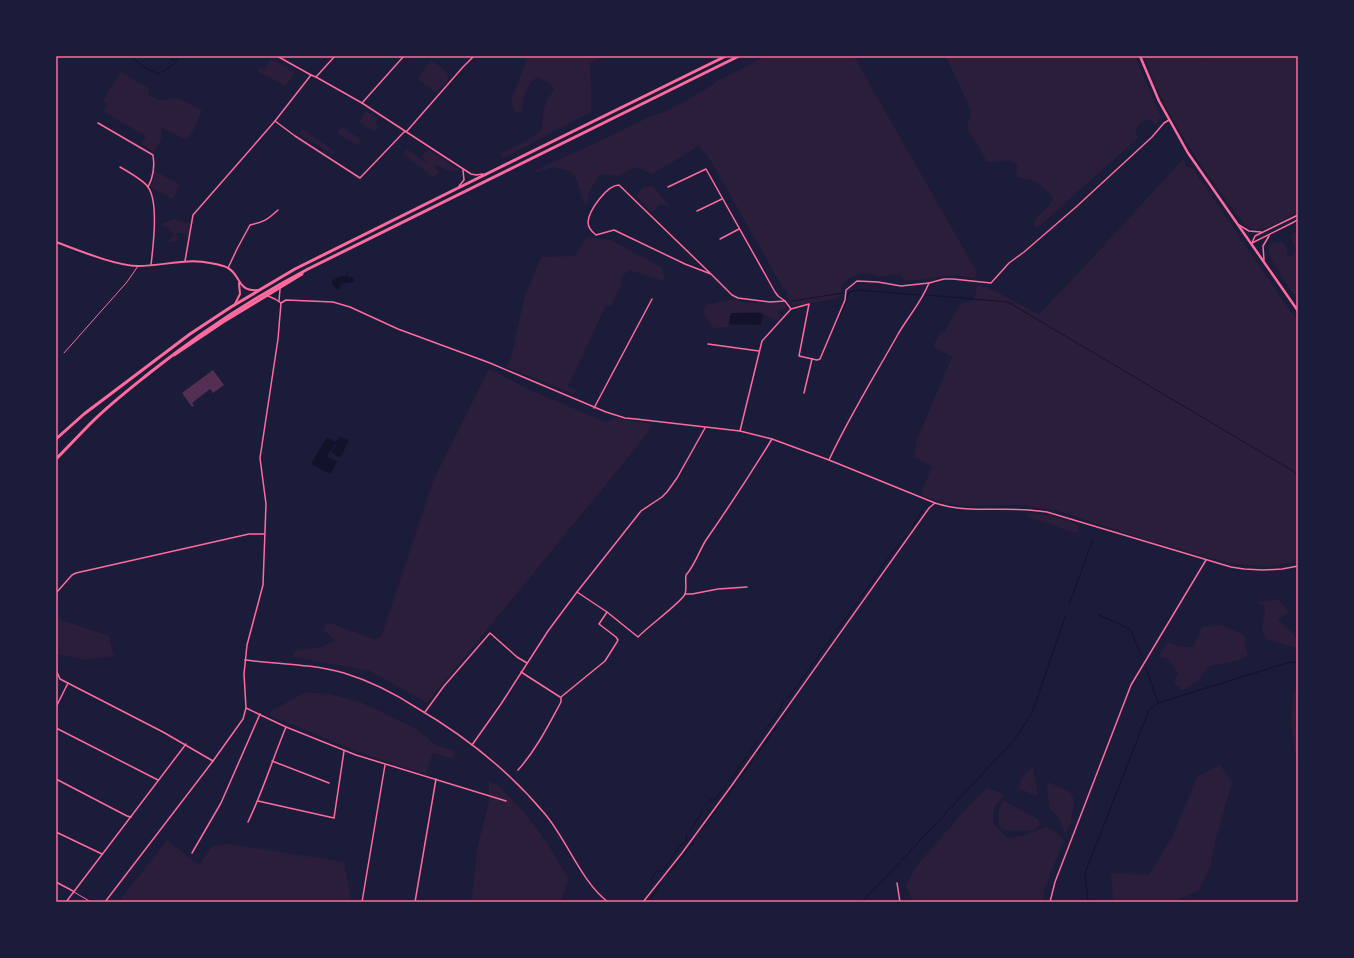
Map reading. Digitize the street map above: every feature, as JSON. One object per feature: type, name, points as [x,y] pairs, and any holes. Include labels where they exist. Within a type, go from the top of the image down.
[{"type":"highway","points":[[56,439],[84,414],[190,334],[262,288],[458,188],[726,56]]},
{"type":"highway","points":[[56,459],[126,391],[170,356],[221,320],[261,295],[308,269],[739,56]]},
{"type":"highway","points":[[170,356],[178,353],[222,322],[298,277],[308,269]]},
{"type":"main road","points":[[1140,56],[1154,90],[1169,120],[1198,167],[1298,310]]},
{"type":"street","points":[[277,56],[362,103],[404,132],[474,175],[487,174]]},
{"type":"street","points":[[316,77],[335,56]]},
{"type":"street","points":[[362,103],[404,56]]},
{"type":"street","points":[[275,121],[295,136],[360,178],[407,130],[474,56]]},
{"type":"street","points":[[185,261],[193,215],[275,121],[311,75]]},
{"type":"street","points":[[740,431],[762,341],[791,309],[809,304],[799,356],[818,360],[820,359],[845,300],[846,290],[857,281],[860,280],[901,286],[929,283],[944,279],[991,283],[1008,263],[1024,252],[1076,207],[1152,137],[1164,123],[1169,120]]},
{"type":"street","points":[[98,122],[154,155],[155,165],[153,178],[148,187]]},
{"type":"street","points":[[120,166],[148,187],[154,207],[154,232],[151,265]]},
{"type":"street","points":[[458,188],[464,180],[463,168]]},
{"type":"street","points":[[668,187],[706,168],[775,292],[791,309]]},
{"type":"street","points":[[711,274],[685,264],[614,230],[597,235],[594,234],[588,223],[599,199],[614,185],[620,186],[711,274],[732,295],[738,298],[770,302],[785,301]]},
{"type":"street","points":[[697,211],[722,199]]},
{"type":"street","points":[[228,268],[250,225],[261,223],[278,210]]},
{"type":"street","points":[[1252,243],[1255,236],[1298,215]]},
{"type":"street","points":[[1252,243],[1298,219]]},
{"type":"street","points":[[1239,225],[1249,231],[1262,232]]},
{"type":"street","points":[[720,239],[739,229]]},
{"type":"street","points":[[1264,260],[1264,242],[1271,234]]},
{"type":"street","points":[[56,242],[121,263],[138,266],[185,261],[200,261],[228,268],[238,282],[250,290],[262,288]]},
{"type":"street","points":[[231,307],[236,303],[239,295],[240,289],[238,282]]},
{"type":"street","points":[[830,460],[852,414],[902,327],[920,301],[929,283]]},
{"type":"street","points":[[105,902],[213,761],[243,719],[246,708],[246,645],[263,585],[266,504],[260,458],[278,339],[281,287]]},
{"type":"street","points":[[266,295],[280,302]]},
{"type":"street","points":[[594,408],[652,299]]},
{"type":"street","points":[[280,302],[286,300],[333,302],[350,307],[398,329],[490,363],[594,408],[624,418],[740,431],[772,438],[935,503],[959,509],[1021,509],[1047,512],[1206,560],[1244,569],[1270,570],[1298,566]]},
{"type":"street","points":[[708,344],[759,351]]},
{"type":"street","points":[[804,393],[812,359]]},
{"type":"street","points":[[472,745],[498,710],[548,631],[577,592],[641,511],[667,492],[677,478],[705,428]]},
{"type":"street","points":[[685,594],[686,575],[691,569],[705,541],[718,524],[772,438]]},
{"type":"street","points":[[643,902],[732,785],[929,508],[935,503]]},
{"type":"street","points":[[56,593],[76,573],[248,534],[264,534]]},
{"type":"street","points":[[1050,902],[1058,875],[1131,685],[1206,560]]},
{"type":"street","points":[[577,592],[608,612],[638,637],[685,594],[692,594],[718,588],[747,587]]},
{"type":"street","points":[[518,770],[528,759],[547,730],[561,702],[561,697],[605,661],[617,642],[618,640],[616,637],[598,624],[608,612]]},
{"type":"street","points":[[425,712],[444,686],[490,633],[517,657],[527,663]]},
{"type":"street","points":[[245,660],[306,666],[342,673],[374,684],[396,695],[454,731],[511,779],[545,814],[562,837],[589,883],[599,895],[608,902]]},
{"type":"street","points":[[56,670],[60,679],[186,744],[213,761]]},
{"type":"street","points":[[521,672],[561,697]]},
{"type":"street","points":[[56,706],[68,683]]},
{"type":"street","points":[[246,708],[344,751],[385,765],[506,801]]},
{"type":"street","points":[[192,853],[221,803],[260,714]]},
{"type":"street","points":[[248,822],[258,801],[286,726]]},
{"type":"street","points":[[56,728],[158,780]]},
{"type":"street","points":[[66,902],[186,744]]},
{"type":"street","points":[[258,801],[334,818],[344,751]]},
{"type":"street","points":[[272,761],[329,784]]},
{"type":"street","points":[[362,902],[385,765]]},
{"type":"street","points":[[56,778],[131,817]]},
{"type":"street","points":[[415,902],[436,780]]},
{"type":"street","points":[[56,832],[102,854]]},
{"type":"street","points":[[56,882],[73,891]]},
{"type":"street","points":[[897,883],[900,902]]},
{"type":"lane","points":[[64,353],[127,282],[138,266]]},
{"type":"lane","points":[[73,891],[91,902]]},
{"type":"shaded area","points":[[526,56],[602,56],[590,63],[591,112],[502,159],[501,153],[523,143],[541,131],[545,105],[554,90],[550,84],[537,77],[530,84],[526,92],[522,111],[515,113],[511,100],[524,67]]},
{"type":"shaded area","points":[[766,56],[852,56],[855,58],[977,272],[975,278],[956,275],[909,281],[904,279],[899,274],[880,277],[871,274],[862,274],[851,278],[841,285],[841,295],[837,299],[793,306],[787,296],[788,293],[783,288],[712,163],[699,145],[652,174],[635,167],[620,176],[603,174],[599,176],[588,194],[588,204],[584,205],[575,175],[569,171],[553,167],[538,172],[533,171],[647,118],[666,111],[703,91],[719,80]]},
{"type":"shaded area","points":[[946,56],[1135,56],[1161,117],[1156,124],[1149,120],[1141,121],[1136,131],[1139,137],[1036,229],[1033,224],[1053,200],[1050,194],[1035,181],[1016,177],[1017,165],[1009,161],[986,162],[984,156],[967,129],[971,111]]},
{"type":"shaded area","points":[[1144,56],[1203,56],[1205,59],[1211,56],[1298,56],[1298,212],[1265,228],[1252,229],[1246,226],[1202,166],[1175,124],[1153,79]]},
{"type":"shaded area","points":[[269,59],[295,72],[286,86],[258,72],[259,67],[265,69],[269,63]]},
{"type":"shaded area","points":[[431,60],[446,71],[449,79],[436,93],[418,79]]},
{"type":"shaded area","points":[[121,72],[148,88],[149,95],[159,100],[178,98],[202,110],[192,133],[186,140],[162,128],[161,140],[154,152],[141,144],[146,136],[104,112],[107,104],[103,101]]},
{"type":"shaded area","points":[[366,111],[378,119],[375,124],[379,126],[375,132],[359,122]]},
{"type":"shaded area","points":[[341,126],[361,141],[357,145],[337,133]]},
{"type":"shaded area","points":[[302,129],[336,152],[332,154],[299,134]]},
{"type":"shaded area","points":[[407,149],[430,165],[422,156],[424,152],[430,150],[459,170],[450,172],[438,166],[433,166],[440,172],[433,177],[403,154]]},
{"type":"shaded area","points":[[1184,158],[1186,166],[1193,169],[1298,322],[1298,561],[1275,566],[1229,563],[1147,540],[1058,511],[1022,505],[964,506],[924,497],[921,493],[932,466],[914,458],[916,442],[952,357],[933,346],[941,331],[944,333],[962,303],[973,301],[978,285],[993,290],[1039,314]]},
{"type":"shaded area","points":[[155,171],[180,185],[173,199],[150,186],[154,178]]},
{"type":"shaded area","points":[[653,186],[670,207],[660,204],[652,212],[636,196],[644,187]]},
{"type":"shaded area","points":[[173,219],[189,223],[190,226],[187,242],[186,234],[176,233],[178,241],[167,243],[168,240],[174,235],[167,227],[162,226],[162,223]]},
{"type":"shaded area","points":[[1298,231],[1298,302],[1271,259],[1269,254],[1269,245],[1280,242],[1285,245],[1288,257],[1292,256],[1295,248],[1291,234]]},
{"type":"shaded area","points":[[586,237],[611,240],[661,267],[666,282],[629,270],[620,278],[622,284],[611,306],[606,306],[568,386],[577,390],[574,394],[506,367],[510,361],[525,296],[541,257],[575,256]]},
{"type":"shaded area","points":[[343,276],[352,277],[355,281],[341,284],[339,289],[337,289],[332,284],[332,281]]},
{"type":"shaded area","points":[[734,299],[747,303],[785,303],[786,308],[777,311],[781,316],[777,321],[759,312],[731,313],[728,327],[713,328],[703,313],[706,305]]},
{"type":"shaded area","points":[[731,313],[759,313],[763,315],[761,325],[729,324]]},
{"type":"shaded area","points":[[489,369],[532,391],[606,422],[615,418],[651,424],[647,434],[427,703],[370,671],[294,657],[294,651],[319,647],[336,641],[324,631],[327,622],[374,639],[381,637],[433,481]]},
{"type":"shaded area","points":[[340,437],[349,441],[341,456],[338,457],[331,452],[336,445],[335,444],[328,455],[328,457],[337,461],[331,474],[311,464],[326,438],[336,442]]},
{"type":"shaded area","points":[[1027,513],[1050,515],[1079,525],[1078,532],[1065,530],[1028,517]]},
{"type":"shaded area","points":[[1253,599],[1260,602],[1279,599],[1289,612],[1278,619],[1294,635],[1298,648],[1267,640],[1262,631],[1265,608]]},
{"type":"shaded area","points":[[56,613],[61,620],[109,636],[114,656],[85,660],[56,654]]},
{"type":"shaded area","points":[[1222,625],[1242,634],[1246,639],[1245,645],[1248,655],[1240,660],[1210,666],[1198,681],[1183,690],[1174,683],[1178,673],[1168,659],[1159,657],[1166,642],[1180,646],[1193,647],[1202,627]]},
{"type":"shaded area","points":[[306,692],[330,694],[360,702],[415,728],[436,745],[455,751],[452,759],[433,753],[426,774],[361,753],[269,715],[273,710]]},
{"type":"shaded area","points":[[1293,692],[1298,692],[1297,768],[1291,722]]},
{"type":"shaded area","points":[[1220,765],[1232,782],[1216,838],[1210,868],[1199,890],[1173,902],[1113,902],[1111,873],[1149,875],[1172,837],[1198,776]]},
{"type":"shaded area","points":[[1033,766],[1038,795],[1035,796],[1019,788],[1021,779]]},
{"type":"shaded area","points":[[489,781],[500,787],[530,819],[569,879],[560,902],[471,902],[478,845],[489,801]]},
{"type":"shaded area","points":[[1048,782],[1065,790],[1072,796],[1074,801],[1071,822],[1064,834],[1059,818],[1050,809],[1047,793]]},
{"type":"shaded area","points":[[987,788],[1005,794],[994,808],[993,824],[1008,838],[1025,835],[1046,827],[1056,832],[1064,840],[1044,891],[1043,902],[914,902],[906,886],[914,869],[964,811]]},
{"type":"shaded area","points":[[1003,800],[1038,819],[1040,824],[1033,831],[1001,829],[998,821],[998,814]]},
{"type":"shaded area","points":[[167,840],[199,865],[212,846],[230,844],[344,862],[352,902],[118,902]]},
{"type":"building","points":[[213,370],[224,385],[213,393],[210,389],[192,403],[194,406],[192,407],[182,393]]},
{"type":"waterway","points":[[129,56],[146,68],[158,74],[173,65],[179,59],[172,60],[173,56]]},
{"type":"waterway","points":[[836,324],[849,292],[857,290],[920,295]]},
{"type":"waterway","points":[[792,301],[843,293]]},
{"type":"waterway","points":[[926,295],[1008,302],[1298,474]]},
{"type":"waterway","points":[[56,450],[71,435]]},
{"type":"waterway","points":[[913,526],[922,511]]},
{"type":"waterway","points":[[859,599],[906,535]]},
{"type":"waterway","points":[[1069,605],[1093,539]]},
{"type":"waterway","points":[[836,630],[857,602]]},
{"type":"waterway","points":[[1099,615],[1130,629],[1142,657]]},
{"type":"waterway","points":[[902,860],[1015,739],[1032,713],[1065,617]]},
{"type":"waterway","points":[[787,698],[832,635]]},
{"type":"waterway","points":[[1088,902],[1085,873],[1149,710],[1158,703],[1290,662],[1298,663]]},
{"type":"waterway","points":[[1146,668],[1158,703]]},
{"type":"waterway","points":[[762,735],[781,709],[783,702]]},
{"type":"waterway","points":[[781,720],[791,708]]},
{"type":"waterway","points":[[758,753],[776,728]]},
{"type":"waterway","points":[[749,753],[757,742]]},
{"type":"waterway","points":[[730,781],[747,756]]},
{"type":"waterway","points":[[739,779],[753,760]]},
{"type":"waterway","points":[[709,800],[715,800],[726,785]]},
{"type":"waterway","points":[[725,798],[734,787]]},
{"type":"waterway","points":[[701,831],[719,806]]},
{"type":"waterway","points":[[690,830],[701,815],[702,810]]},
{"type":"waterway","points":[[652,881],[652,878],[657,871],[663,871],[680,846],[687,841],[686,835]]},
{"type":"waterway","points":[[668,875],[693,843]]},
{"type":"waterway","points":[[862,902],[899,863]]},
{"type":"waterway","points":[[648,902],[662,883]]}]
